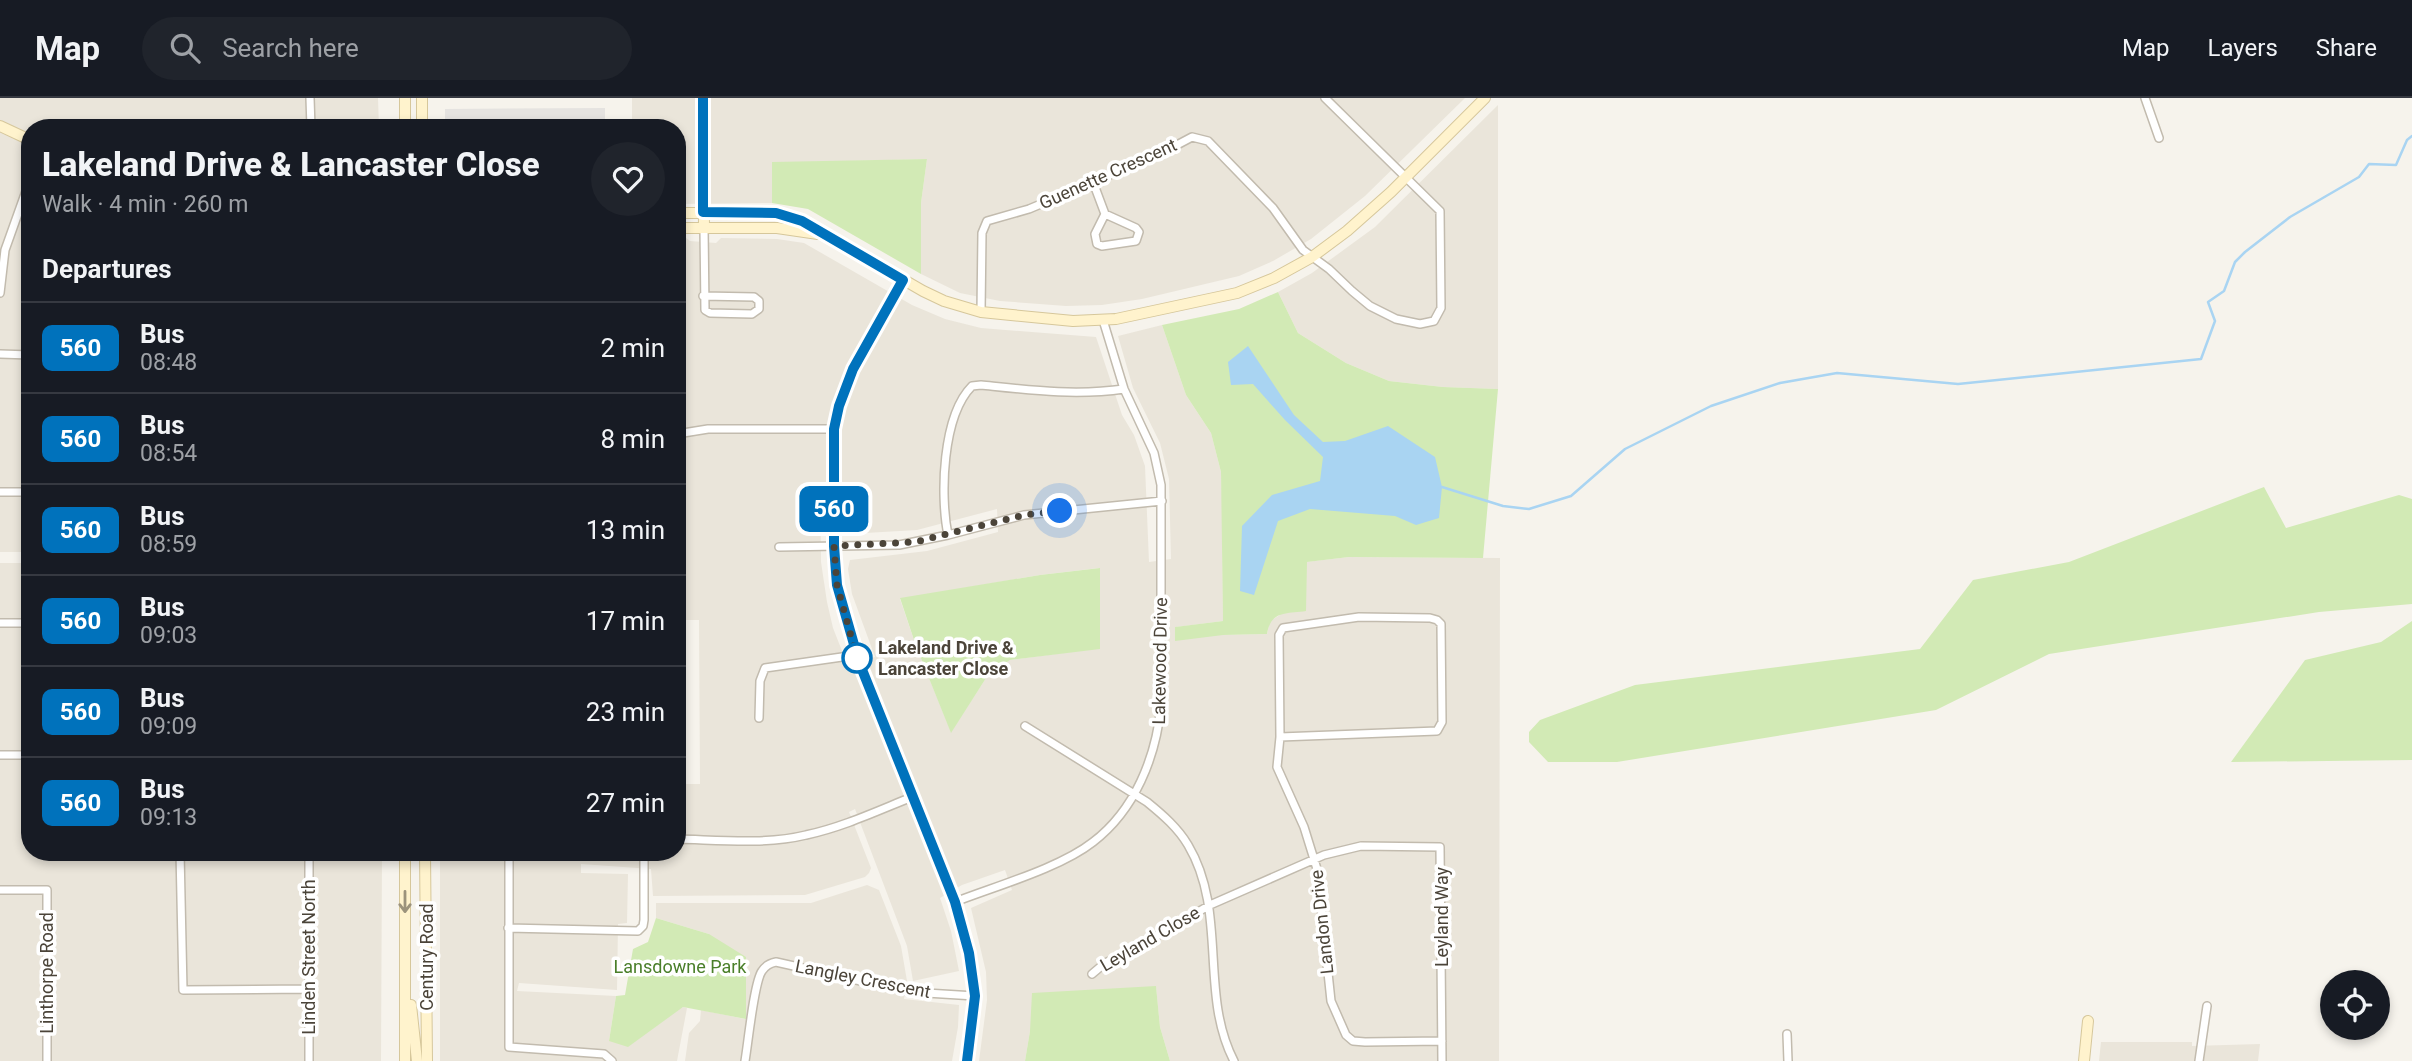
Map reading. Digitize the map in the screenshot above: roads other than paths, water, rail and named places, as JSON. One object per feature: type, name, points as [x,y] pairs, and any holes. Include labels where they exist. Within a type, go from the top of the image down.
[{"type":"street","points":[[310,98],[311,119]]},
{"type":"street","points":[[405,98],[405,119]]},
{"type":"street","points":[[422,98],[422,119]]},
{"type":"street","points":[[703,98],[704,228],[703,296],[703,308],[710,313],[752,314],[759,309],[759,301],[754,297],[703,296]]},
{"type":"street","points":[[1312,257],[1370,306],[1396,319],[1420,324],[1434,321],[1441,309],[1440,211],[1325,98]]},
{"type":"street","points":[[686,212],[776,213],[802,221],[944,301],[981,312],[1073,321],[1104,320],[1237,293],[1274,278],[1312,257],[1368,214],[1485,98]]},
{"type":"street","points":[[2145,98],[2159,138]]},
{"type":"street","points":[[0,126],[21,135]]},
{"type":"street","name":"Guenette Crescent","points":[[981,312],[982,233],[987,222],[1028,209],[1160,154],[1187,139],[1203,138],[1268,202],[1299,245],[1312,257]]},
{"type":"street","points":[[1093,182],[1105,214],[1136,228],[1139,232],[1136,241],[1102,246],[1097,244],[1095,234],[1105,214]]},
{"type":"street","points":[[0,293],[3,249],[21,203]]},
{"type":"street","points":[[686,228],[776,228],[825,236]]},
{"type":"street","points":[[903,280],[845,388],[834,429],[834,546],[837,585],[856,655],[955,902],[969,953],[975,996],[967,1061]]},
{"type":"street","name":"Lakewood Drive","points":[[955,902],[1062,861],[1092,844],[1109,829],[1134,794],[1152,756],[1161,706],[1162,501],[1154,453],[1124,389],[1104,320]]},
{"type":"street","points":[[0,355],[21,355]]},
{"type":"street","points":[[948,535],[944,513],[947,446],[960,406],[972,386],[1061,393],[1124,389]]},
{"type":"street","points":[[686,433],[719,429],[834,429]]},
{"type":"street","points":[[0,492],[21,492]]},
{"type":"street","points":[[779,547],[899,545],[1024,515],[1162,501]]},
{"type":"street","name":"Landon Drive","points":[[1280,737],[1437,731],[1442,722],[1441,624],[1437,620],[1359,617],[1291,625],[1281,631],[1280,737],[1277,767],[1304,827],[1314,858],[1322,903],[1331,1002],[1346,1035],[1353,1041],[1365,1042],[1442,1041]]},
{"type":"street","points":[[0,623],[21,623]]},
{"type":"street","points":[[759,718],[760,681],[765,668],[856,655]]},
{"type":"street","points":[[1025,726],[1134,794],[1165,817],[1181,834],[1196,861],[1210,905],[1216,1008],[1225,1044],[1234,1061]]},
{"type":"street","points":[[0,755],[21,755]]},
{"type":"street","points":[[686,839],[768,840],[804,836],[844,824],[912,797]]},
{"type":"street","name":"Leyland Way","points":[[1210,905],[1314,858],[1336,851],[1361,846],[1440,848],[1442,1061]]},
{"type":"street","points":[[180,861],[183,990],[309,989]]},
{"type":"street","name":"Linden Street North","points":[[309,861],[309,1061]]},
{"type":"street","name":"Century Road","points":[[405,861],[405,1061]]},
{"type":"street","name":"Century Road","points":[[425,861],[427,1061]]},
{"type":"street","points":[[509,861],[509,1047],[604,1055],[612,1061]]},
{"type":"street","points":[[508,928],[638,931],[644,920],[644,861]]},
{"type":"street","name":"Linthorpe Road","points":[[0,890],[47,890],[47,1061]]},
{"type":"street","name":"Leyland Close","points":[[1092,974],[1105,963],[1210,905]]},
{"type":"street","points":[[405,952],[417,1061]]},
{"type":"street","name":"Langley Crescent","points":[[745,1061],[758,980],[764,967],[771,963],[910,992],[975,996]]},
{"type":"street","points":[[2199,1061],[2207,1006]]},
{"type":"street","points":[[2084,1061],[2088,1021]]},
{"type":"street","points":[[1787,1034],[1788,1061]]},
{"type":"water","points":[[1248,346],[1294,415],[1323,442],[1345,441],[1388,426],[1435,457],[1442,487],[1439,518],[1416,525],[1395,516],[1310,509],[1278,521],[1254,595],[1240,591],[1242,526],[1272,495],[1320,481],[1323,457],[1253,384],[1231,385],[1228,362]]},
{"type":"waterway","points":[[1442,487],[1503,506],[1529,509],[1571,496],[1625,449],[1711,406],[1780,383],[1837,373],[1958,384],[2201,359],[2215,321],[2208,302],[2224,291],[2235,262],[2290,217],[2359,177],[2369,164],[2396,165],[2407,140],[2412,136]]},
{"type":"place","name":"Lakeland Drive & Lancaster Close","points":[[857,658]]},
{"type":"park label","name":"Lansdowne Park","points":[[680,967]]}]
